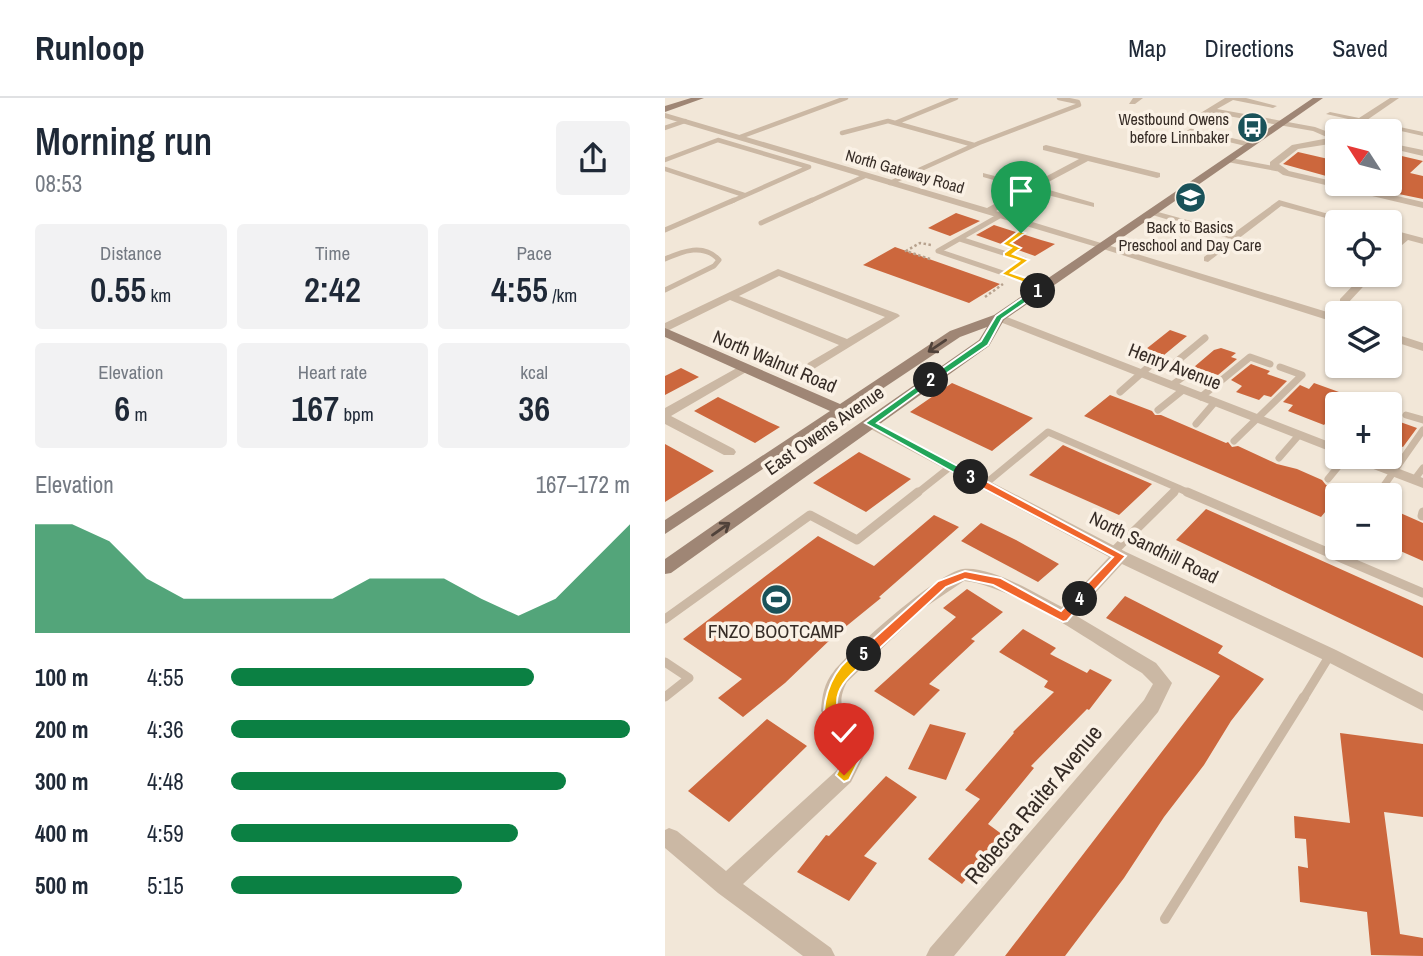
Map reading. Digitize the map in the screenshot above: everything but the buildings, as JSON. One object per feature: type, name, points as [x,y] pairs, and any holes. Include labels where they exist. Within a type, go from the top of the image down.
[{"type":"main road","points":[[665,109],[700,98]]},
{"type":"main road","name":"East Owens Avenue","points":[[665,528],[955,334],[999,318],[1319,98]]},
{"type":"main road","name":"East Owens Avenue","points":[[665,568],[984,343],[999,318]]},
{"type":"main road","name":"North Walnut Road","points":[[665,330],[870,423]]},
{"type":"street","points":[[1198,117],[1232,98],[1273,106]]},
{"type":"street","points":[[1364,119],[1395,98]]},
{"type":"street","points":[[1209,110],[1325,136]]},
{"type":"street","points":[[1331,114],[1352,119]]},
{"type":"street","name":"North Gateway Road","points":[[665,115],[1325,315]]},
{"type":"street","points":[[1280,125],[1325,137]]},
{"type":"street","points":[[1402,130],[1423,134]]},
{"type":"street","points":[[1275,167],[1295,147],[1325,140]]},
{"type":"street","points":[[1046,148],[1157,175]]},
{"type":"street","points":[[1402,148],[1423,153]]},
{"type":"street","points":[[988,211],[1086,158]]},
{"type":"street","points":[[1275,167],[1423,205]]},
{"type":"street","points":[[986,175],[1091,205]]},
{"type":"street","points":[[1207,259],[1279,203],[1325,215]]},
{"type":"street","points":[[1151,213],[1237,237]]},
{"type":"street","points":[[1402,235],[1423,241]]},
{"type":"street","points":[[1402,240],[1406,236]]},
{"type":"street","points":[[665,330],[778,272],[894,316],[812,366]]},
{"type":"street","points":[[1344,301],[1357,287]]},
{"type":"street","points":[[730,296],[848,344]]},
{"type":"street","name":"Henry Avenue","points":[[999,318],[1325,445]]},
{"type":"street","points":[[1402,340],[1423,347]]},
{"type":"street","points":[[729,452],[665,416],[744,368]]},
{"type":"street","name":"North Sandhill Road","points":[[870,423],[1117,554],[1330,655],[1423,703]]},
{"type":"street","points":[[1386,469],[1420,477]]},
{"type":"street","points":[[726,885],[844,775],[859,746],[831,711],[832,692],[839,677],[942,584],[965,575],[981,577],[1063,617],[1117,554]]},
{"type":"street","name":"Rebecca Raiter Avenue","points":[[938,956],[1151,706],[1163,683],[1149,668],[1063,617]]},
{"type":"street","points":[[669,838],[726,885],[823,956]]},
{"type":"lane","points":[[740,137],[846,98]]},
{"type":"lane","points":[[895,123],[956,98]]},
{"type":"lane","points":[[890,183],[974,145],[1079,105],[1078,102],[1059,98]]},
{"type":"lane","points":[[665,128],[685,121]]},
{"type":"lane","points":[[842,133],[874,123],[895,123],[974,145]]},
{"type":"lane","points":[[1222,138],[1214,143],[1183,136],[1191,131],[1222,138],[1251,145]]},
{"type":"lane","points":[[665,160],[718,140],[809,167],[665,229]]},
{"type":"lane","points":[[1229,160],[1275,167]]},
{"type":"lane","points":[[665,169],[744,195]]},
{"type":"lane","points":[[761,223],[865,176]]},
{"type":"lane","points":[[1001,215],[938,251],[1044,287]]},
{"type":"lane","points":[[665,223],[673,226]]},
{"type":"lane","points":[[960,239],[1025,260],[1005,274]]},
{"type":"lane","points":[[665,259],[698,249],[715,254],[719,260],[714,266],[665,290]]},
{"type":"lane","points":[[1170,367],[1205,338]]},
{"type":"lane","points":[[1202,397],[1250,357],[1270,364]]},
{"type":"lane","points":[[1120,392],[1153,363],[1170,367],[1183,377],[1158,410]]},
{"type":"lane","points":[[1234,441],[1303,375],[1280,367]]},
{"type":"lane","points":[[1196,424],[1216,402]]},
{"type":"lane","points":[[1406,415],[1423,420]]},
{"type":"lane","points":[[1386,483],[1423,430]]},
{"type":"lane","points":[[985,484],[1048,432],[1423,593]]},
{"type":"lane","points":[[1279,458],[1299,435]]},
{"type":"lane","points":[[665,620],[810,515],[857,540],[950,467]]},
{"type":"lane","points":[[1328,479],[1336,469]]},
{"type":"lane","points":[[1117,554],[1178,488]]},
{"type":"lane","points":[[1165,919],[1330,655]]},
{"type":"lane","points":[[665,662],[689,678],[665,697]]},
{"type":"path","points":[[988,223],[1023,234],[1006,244],[1017,248],[1007,254]]},
{"type":"place","name":"Westbound Owens before Linnbaker","points":[[1252,128]]},
{"type":"place","name":"Back to Basics Preschool and Day Care","points":[[1190,198]]},
{"type":"place","name":"FNZO BOOTCAMP","points":[[776,600]]},
{"type":"route","points":[[844,775],[859,746],[831,711],[832,692],[839,677],[942,584],[965,575],[981,577],[1063,617],[1120,556],[870,423],[984,343],[999,318],[1044,287],[1005,274],[1025,260],[1007,254],[1017,248],[1006,244],[1023,234],[1021,233]]}]
